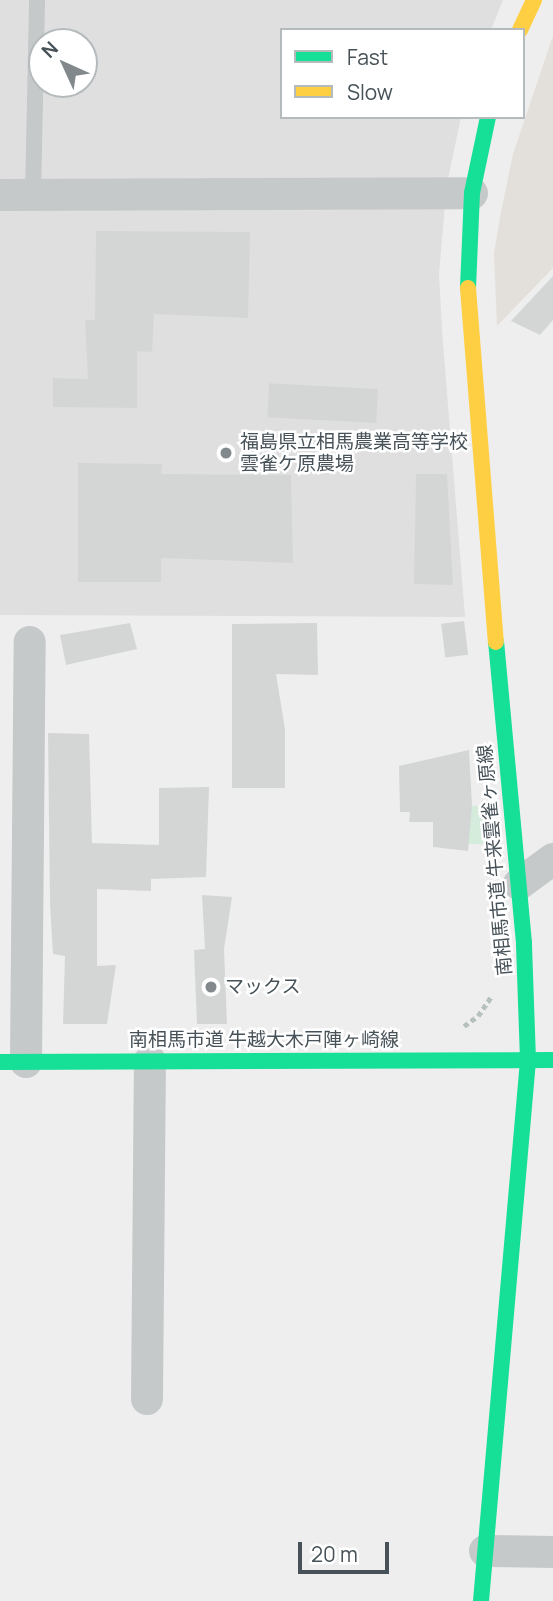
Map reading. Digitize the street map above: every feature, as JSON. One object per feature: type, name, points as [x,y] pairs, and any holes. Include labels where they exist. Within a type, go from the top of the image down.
[{"type":"street","points":[[521,28],[534,0]]},
{"type":"street","name":"南相馬市道 牛来雲雀ヶ原線","points":[[481,1601],[528,1060],[519,884],[469,347],[467,267],[472,194],[488,119]]},
{"type":"street","points":[[0,195],[472,194]]},
{"type":"street","points":[[13,1062],[30,642]]},
{"type":"street","points":[[519,884],[553,859]]},
{"type":"street","name":"南相馬市道 牛越大木戸陣ヶ崎線","points":[[13,1062],[553,1060]]},
{"type":"street","points":[[146,1399],[150,1062]]},
{"type":"street","points":[[485,1551],[553,1552]]},
{"type":"lane","points":[[33,195],[37,0]]},
{"type":"shaded area","points":[[0,0],[503,0],[492,28],[280,28],[280,119],[461,119],[447,184],[0,183]]},
{"type":"shaded area","points":[[553,36],[553,268],[497,326],[494,253],[513,154]]},
{"type":"shaded area","name":"福島県立相馬農業高等学校 雲雀ケ原農場","points":[[445,205],[439,274],[465,617],[0,615],[0,206]]},
{"type":"green space","points":[[450,806],[484,806],[484,844],[450,844]]},
{"type":"building","points":[[96,231],[250,232],[248,318],[154,314],[152,352],[137,351],[137,408],[53,407],[53,378],[88,379],[85,320],[95,320]]},
{"type":"building","points":[[553,276],[553,320],[540,335],[511,321]]},
{"type":"building","points":[[269,383],[378,389],[376,423],[267,417]]},
{"type":"building","points":[[78,463],[162,464],[161,474],[291,475],[293,563],[161,558],[161,582],[78,582]]},
{"type":"building","points":[[416,474],[447,474],[453,585],[414,584]]},
{"type":"building","points":[[464,621],[468,655],[445,658],[441,624]]},
{"type":"building","points":[[130,623],[137,649],[66,665],[60,635]]},
{"type":"building","points":[[317,623],[318,675],[276,674],[285,729],[285,788],[232,788],[232,624]]},
{"type":"building","points":[[48,733],[89,734],[92,843],[159,845],[159,788],[209,787],[206,877],[151,879],[151,891],[97,889],[97,966],[116,965],[107,1024],[63,1024],[65,956],[53,954],[50,904]]},
{"type":"building","points":[[469,750],[472,805],[468,851],[433,847],[433,822],[409,822],[410,812],[400,812],[399,766]]},
{"type":"building","name":"マックス","points":[[202,895],[232,897],[224,949],[227,1024],[197,1024],[194,950],[205,949]]},
{"type":"traffic: fast","points":[[468,288],[472,193],[488,119]]},
{"type":"traffic: fast","points":[[481,1601],[528,1060],[524,943],[496,642]]},
{"type":"traffic: fast","points":[[0,1062],[553,1060]]},
{"type":"traffic: slow","points":[[521,28],[534,0]]},
{"type":"traffic: slow","points":[[468,288],[496,642]]},
{"type":"place","name":"福島県立相馬農業高等学校 雲雀ケ原農場","points":[[226,453]]},
{"type":"place","name":"マックス","points":[[211,987]]}]
